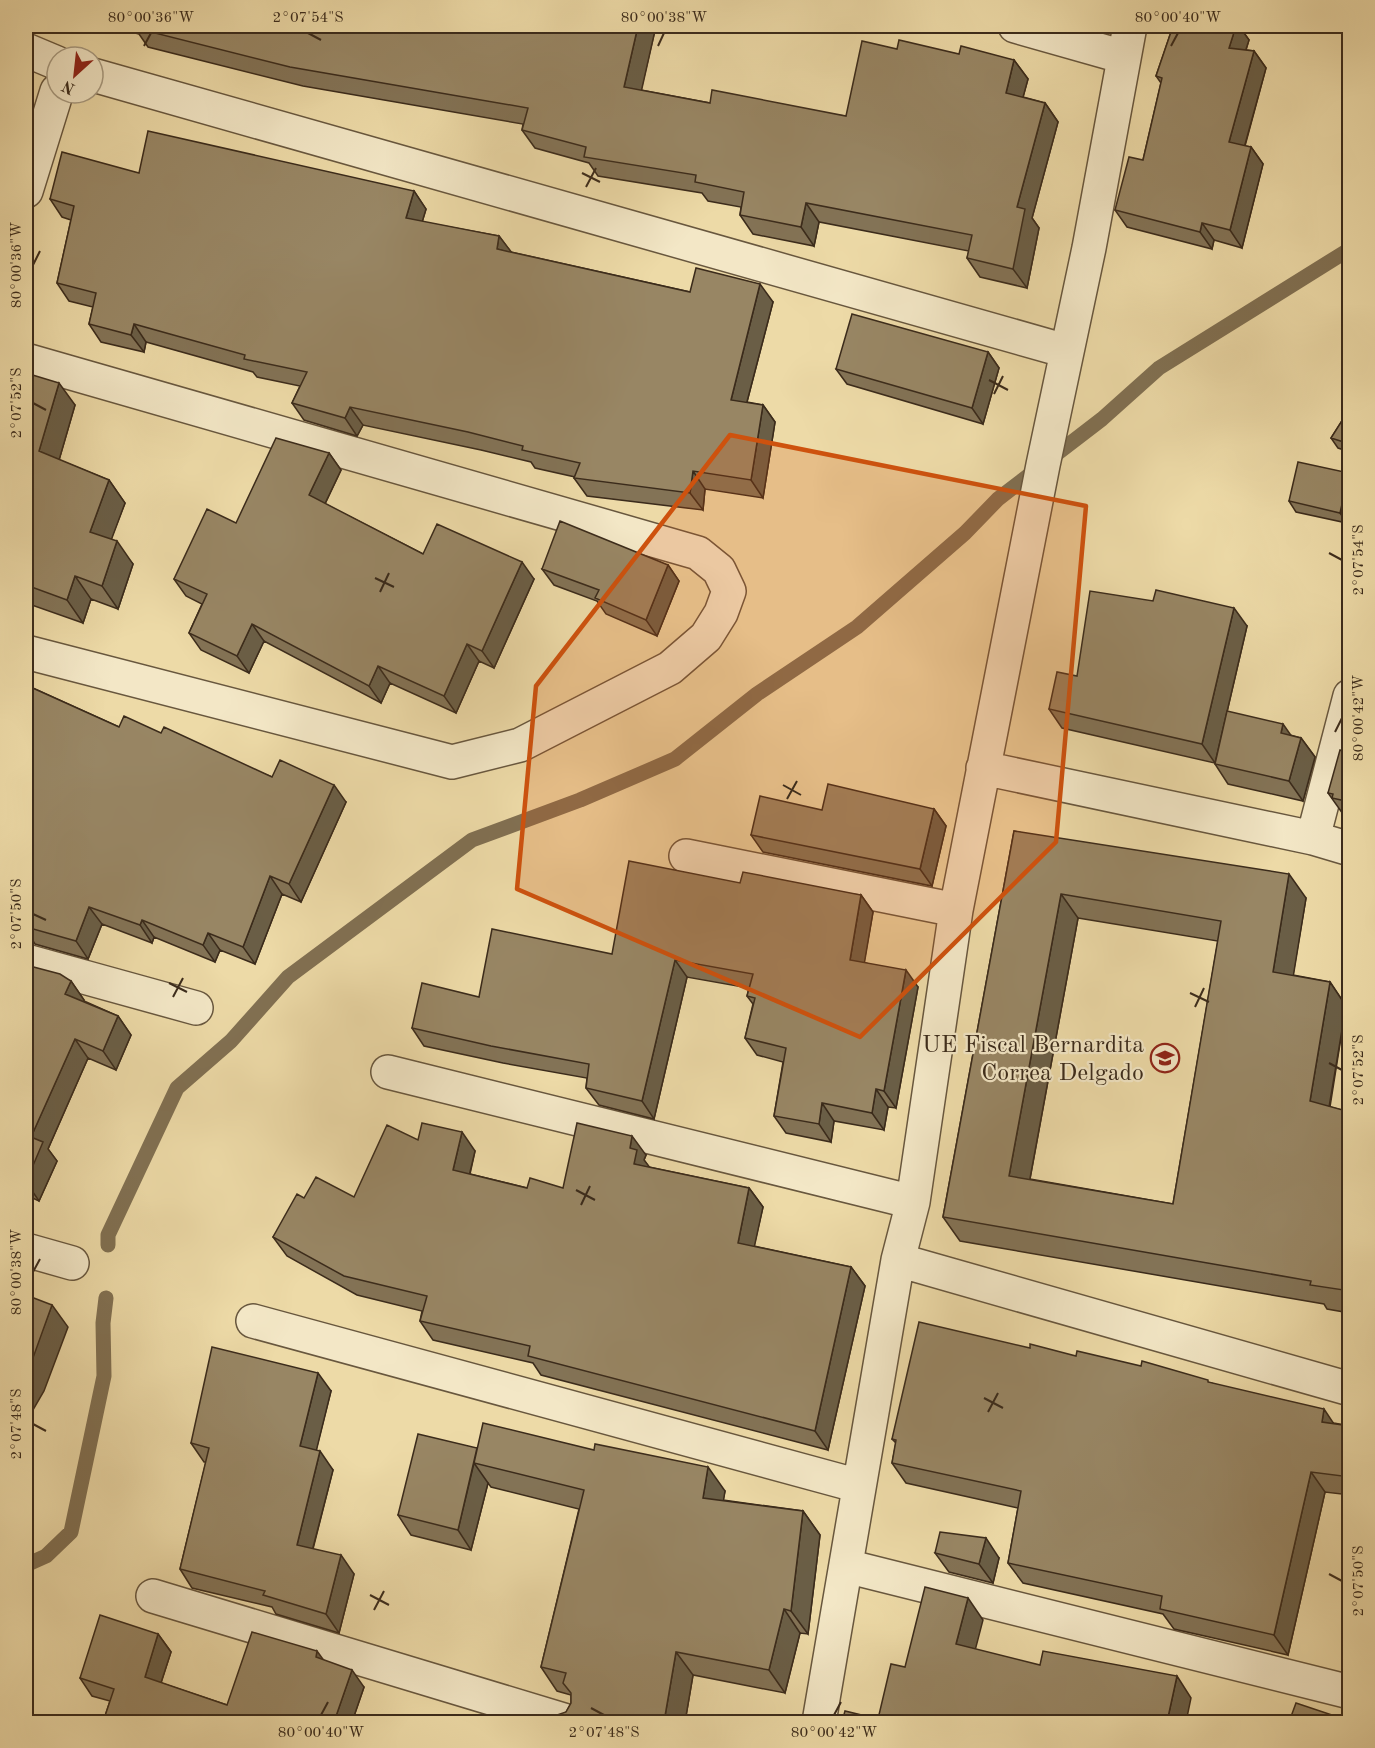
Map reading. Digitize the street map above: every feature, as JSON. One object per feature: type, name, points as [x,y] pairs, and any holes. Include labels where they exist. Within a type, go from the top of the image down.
[{"type":"street","points":[[1015,26],[1124,57]]},
{"type":"street","points":[[819,1722],[898,1260],[913,1202],[956,910],[1066,351],[1089,248],[1130,26]]},
{"type":"street","points":[[26,50],[45,58]]},
{"type":"street","points":[[105,78],[1066,351]]},
{"type":"street","points":[[26,191],[53,105]]},
{"type":"street","points":[[26,360],[698,553],[720,570],[729,591],[722,613],[706,637],[670,668],[520,744],[452,762],[26,652]]},
{"type":"street","points":[[1313,838],[1350,696]]},
{"type":"street","points":[[983,768],[1313,838],[1350,849]]},
{"type":"street","points":[[686,856],[956,910]]},
{"type":"street","points":[[26,961],[196,1008]]},
{"type":"street","points":[[388,1072],[913,1202]]},
{"type":"street","points":[[26,1250],[72,1263]]},
{"type":"street","points":[[898,1260],[1350,1389]]},
{"type":"street","points":[[253,1321],[859,1486]]},
{"type":"street","points":[[846,1566],[1350,1692]]},
{"type":"street","points":[[153,1596],[570,1722]]},
{"type":"highlighted area","points":[[730,435],[1086,506],[1056,842],[860,1037],[517,889],[536,686]]},
{"type":"building","points":[[135,26],[638,26],[624,87],[710,103],[712,90],[846,116],[862,41],[897,49],[899,40],[959,54],[961,46],[1014,60],[1006,93],[1045,103],[1017,207],[1025,209],[1013,269],[967,258],[972,235],[806,203],[801,227],[740,215],[744,192],[695,182],[696,175],[584,157],[586,147],[522,130],[528,108],[290,67],[135,28]]},
{"type":"building","points":[[1173,26],[1236,26],[1229,48],[1254,51],[1229,142],[1251,147],[1230,230],[1202,223],[1200,232],[1115,210],[1129,157],[1143,160],[1162,78],[1156,76]]},
{"type":"building","points":[[148,131],[414,191],[406,218],[499,236],[497,249],[690,292],[696,268],[760,284],[731,400],[763,405],[751,480],[693,471],[690,493],[574,478],[580,463],[522,450],[523,446],[350,407],[345,418],[292,403],[307,372],[244,359],[245,355],[134,324],[131,335],[89,324],[96,293],[57,283],[74,206],[50,199],[62,152],[139,173]]},
{"type":"building","points":[[852,314],[988,352],[972,408],[836,369]]},
{"type":"building","points":[[26,373],[59,383],[39,451],[109,480],[90,532],[117,541],[102,586],[75,576],[67,600],[26,585]]},
{"type":"building","points":[[1350,408],[1350,444],[1331,438]]},
{"type":"building","points":[[276,438],[329,453],[309,495],[423,554],[437,524],[522,562],[482,651],[467,644],[444,696],[378,666],[369,686],[252,624],[237,656],[189,633],[207,594],[174,579],[207,509],[236,523]]},
{"type":"building","points":[[1298,462],[1349,473],[1340,513],[1289,501]]},
{"type":"building","points":[[560,521],[668,565],[646,620],[595,598],[599,590],[542,569]]},
{"type":"building","points":[[1156,590],[1234,608],[1202,744],[1049,709],[1057,672],[1077,676],[1090,591],[1153,601]]},
{"type":"building","points":[[26,685],[119,727],[124,716],[161,733],[164,727],[272,777],[280,760],[334,785],[289,884],[270,876],[243,947],[208,933],[203,945],[142,920],[140,925],[89,907],[76,941],[26,927],[29,914],[26,912]]},
{"type":"building","points":[[1227,711],[1283,724],[1281,733],[1301,738],[1289,781],[1215,764]]},
{"type":"building","points":[[1340,750],[1350,753],[1350,802],[1332,798],[1333,794],[1328,793]]},
{"type":"building","points":[[828,784],[934,809],[920,869],[751,835],[760,796],[822,810]]},
{"type":"building","points":[[1014,831],[1289,874],[1273,972],[1330,982],[1310,1101],[1350,1112],[1350,1291],[1310,1285],[1311,1281],[943,1217]],"holes":[[[1061,894],[1221,921],[1173,1204],[1009,1176]]]},
{"type":"building","points":[[629,861],[740,883],[743,872],[861,895],[850,960],[906,970],[884,1091],[876,1089],[872,1113],[822,1103],[819,1124],[774,1116],[786,1048],[745,1038],[755,998],[747,996],[753,974],[675,960],[642,1101],[586,1088],[589,1064],[491,1046],[412,1028],[422,983],[479,997],[492,929],[612,954]]},
{"type":"building","points":[[26,965],[60,974],[71,981],[65,994],[118,1016],[103,1051],[75,1039],[31,1137],[43,1142],[26,1182]]},
{"type":"building","points":[[422,1123],[462,1132],[453,1170],[527,1188],[530,1178],[563,1188],[577,1123],[632,1136],[630,1148],[637,1150],[634,1164],[749,1188],[738,1243],[851,1267],[815,1431],[528,1356],[530,1346],[420,1321],[427,1296],[344,1276],[273,1237],[297,1194],[304,1198],[316,1177],[354,1197],[387,1125],[418,1140]]},
{"type":"building","points":[[26,1295],[52,1305],[26,1374]]},
{"type":"building","points":[[919,1322],[1030,1348],[1030,1344],[1076,1356],[1077,1351],[1141,1366],[1142,1361],[1208,1380],[1208,1382],[1324,1409],[1322,1422],[1350,1426],[1350,1477],[1311,1472],[1274,1635],[1160,1609],[1162,1596],[1008,1563],[1021,1491],[892,1463],[896,1440],[892,1439]]},
{"type":"building","points":[[212,1347],[318,1373],[300,1446],[320,1451],[297,1545],[341,1555],[326,1614],[263,1595],[265,1591],[180,1569],[209,1448],[191,1443]]},
{"type":"building","points":[[483,1423],[594,1450],[595,1444],[708,1467],[703,1498],[803,1511],[791,1611],[784,1609],[769,1670],[676,1652],[664,1722],[553,1722],[554,1716],[566,1712],[571,1703],[571,1693],[563,1683],[566,1673],[541,1667],[584,1490],[474,1463]]},
{"type":"building","points":[[418,1434],[477,1448],[458,1530],[398,1515]]},
{"type":"building","points":[[940,1532],[986,1538],[979,1564],[935,1553]]},
{"type":"building","points":[[925,1587],[968,1598],[956,1644],[1040,1665],[1043,1651],[1177,1676],[1167,1722],[842,1722],[845,1711],[878,1719],[891,1664],[905,1667]]},
{"type":"building","points":[[100,1615],[158,1634],[145,1677],[227,1705],[252,1632],[317,1651],[316,1657],[352,1670],[334,1722],[103,1722],[114,1689],[80,1678]]},
{"type":"building","points":[[1296,1703],[1350,1721],[1350,1722],[1289,1722]]},
{"type":"waterway","points":[[108,1245],[108,1235],[177,1088],[231,1041],[288,977],[472,840],[580,800],[675,759],[757,694],[857,627],[965,533],[998,499],[1102,419],[1159,368],[1350,249]]},
{"type":"waterway","points":[[26,1565],[46,1556],[71,1532],[104,1376],[103,1323],[106,1298]]},
{"type":"place","name":"UE Fiscal Bernardita Correa Delgado","points":[[1165,1058]]}]
